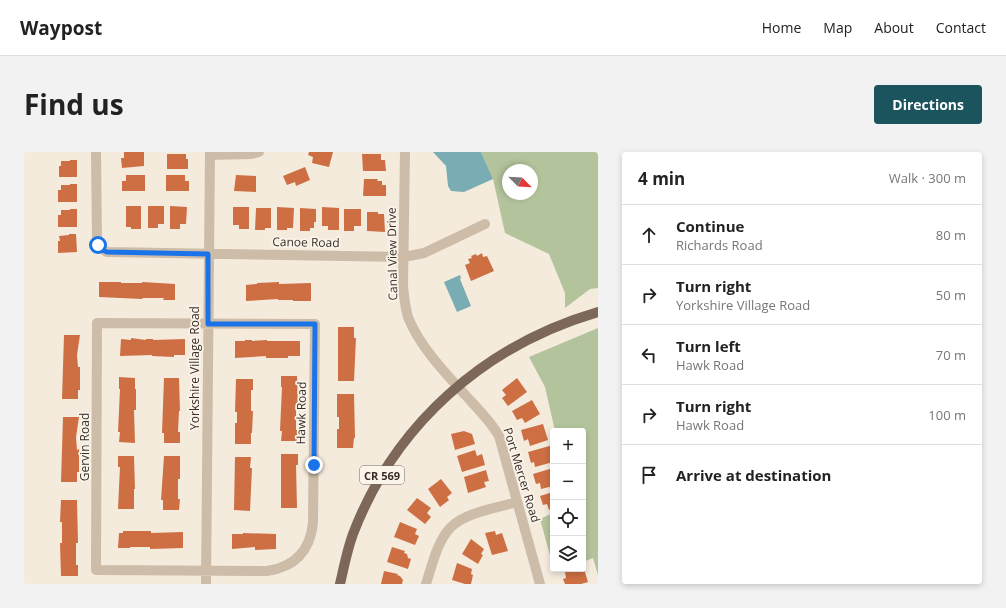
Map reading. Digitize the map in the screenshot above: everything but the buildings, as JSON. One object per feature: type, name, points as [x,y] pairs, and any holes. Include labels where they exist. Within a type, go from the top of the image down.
[{"type":"main road","name":"CR 569","points":[[340,584],[353,536],[364,507],[380,478],[397,452],[438,404],[457,386],[481,367],[508,350],[536,335],[598,312]]},
{"type":"street","name":"Canoe Road","points":[[96,152],[97,240],[98,245],[102,250],[107,252],[404,257],[424,253],[485,224]]},
{"type":"street","points":[[210,153],[251,154],[259,152]]},
{"type":"street","name":"Canal View Drive","points":[[405,152],[403,286],[408,315],[421,343],[457,386]]},
{"type":"street","name":"Yorkshire Village Road","points":[[206,584],[210,153]]},
{"type":"street","name":"Gervin Road","points":[[206,571],[96,570],[96,562],[98,323],[208,324]]},
{"type":"street","name":"Hawk Road","points":[[206,571],[277,570],[296,560],[308,544],[312,533],[313,523],[315,324],[208,324]]},
{"type":"street","name":"Port Mercer Road","points":[[457,386],[493,426],[499,436],[540,584]]},
{"type":"street","points":[[426,584],[439,546],[450,528],[469,516],[517,502]]},
{"type":"green space","points":[[481,152],[598,152],[598,288],[590,289],[565,308],[565,293],[549,254],[505,233],[493,179]]},
{"type":"green space","points":[[598,328],[598,575],[593,558],[586,561],[586,428],[554,428],[545,387],[529,357]]},
{"type":"green space","points":[[550,514],[550,555],[540,519]]},
{"type":"water","points":[[433,152],[481,152],[493,179],[464,192],[451,191],[448,186],[446,166]]},
{"type":"water","points":[[460,275],[460,279],[471,306],[457,312],[444,282]]},
{"type":"route","points":[[98,245],[102,250],[107,252],[208,254],[208,324],[315,324],[314,465]]}]
